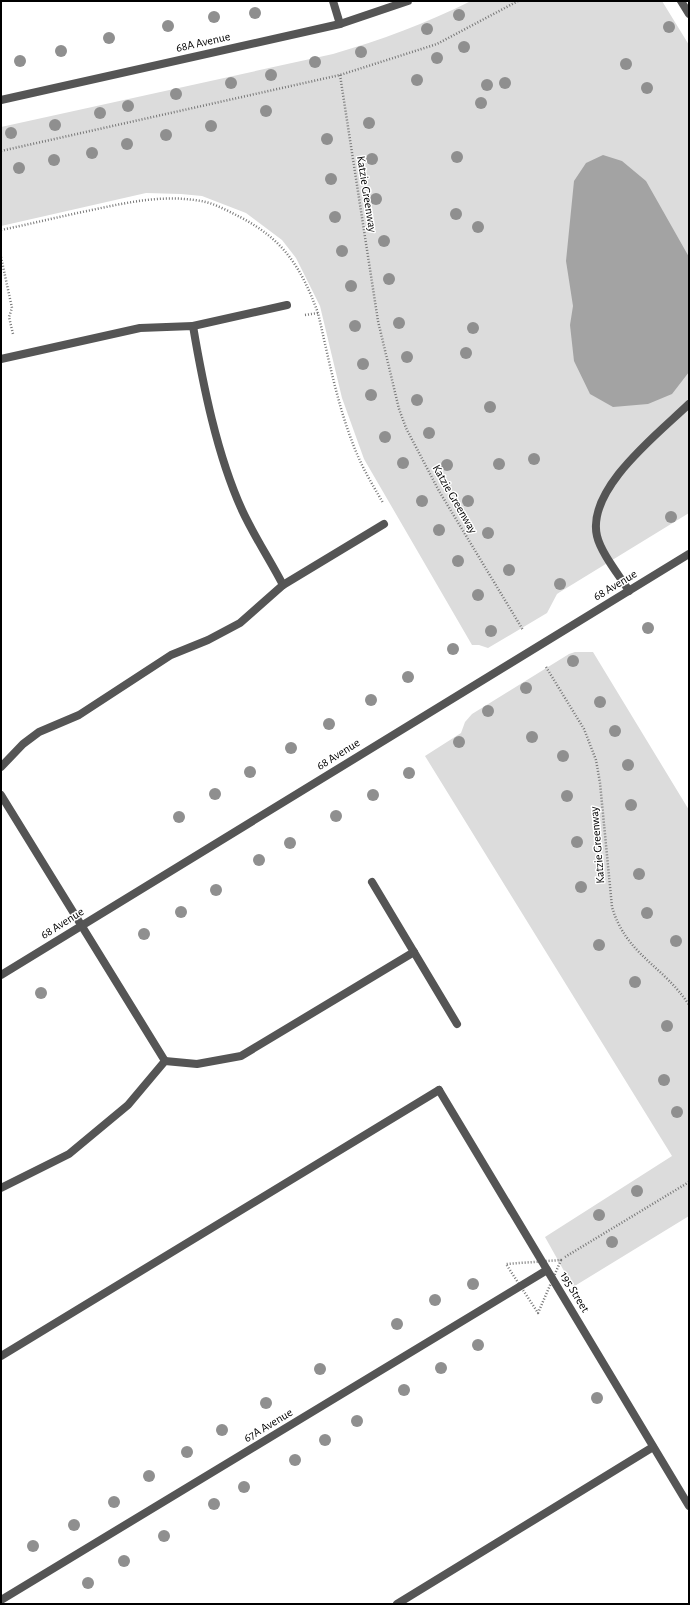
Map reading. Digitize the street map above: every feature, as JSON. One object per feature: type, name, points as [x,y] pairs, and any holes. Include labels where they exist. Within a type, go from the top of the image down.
[{"type":"street","points":[[333,1],[340,24]]},
{"type":"street","name":"68A Avenue","points":[[1,100],[340,24],[408,1]]},
{"type":"street","points":[[681,1],[689,14]]},
{"type":"street","points":[[1,359],[140,328],[193,326],[287,305]]},
{"type":"street","points":[[193,326],[200,366],[227,471],[242,511],[283,585]]},
{"type":"street","points":[[629,591],[600,542],[595,522],[605,493],[622,469],[689,404]]},
{"type":"street","points":[[1,767],[23,744],[39,732],[79,715],[171,655],[208,640],[240,623],[283,585],[384,524]]},
{"type":"street","name":"68 Avenue","points":[[1,975],[689,554]]},
{"type":"street","points":[[1,795],[80,926],[165,1061]]},
{"type":"street","points":[[372,882],[457,1024]]},
{"type":"street","points":[[165,1061],[197,1064],[241,1056],[414,952]]},
{"type":"street","points":[[1,1188],[69,1154],[128,1105],[165,1061]]},
{"type":"street","name":"195 Street","points":[[1,1356],[439,1090],[689,1506]]},
{"type":"street","name":"67A Avenue","points":[[1,1600],[547,1270]]},
{"type":"street","points":[[397,1604],[653,1447]]},
{"type":"path","points":[[1,151],[340,75],[437,44],[518,1]]},
{"type":"path","name":"Katzie Greenway","points":[[340,75],[378,321],[399,409],[406,428],[439,491],[522,628]]},
{"type":"path","points":[[1,230],[142,199],[175,198],[202,201],[226,210],[254,224],[274,238],[286,251],[300,271],[318,312],[337,395],[357,456],[387,509]]},
{"type":"path","points":[[1,257],[12,308],[9,317],[14,340]]},
{"type":"path","points":[[303,316],[318,312]]},
{"type":"path","name":"Katzie Greenway","points":[[547,668],[584,729],[596,760],[600,783],[612,907],[615,918],[621,931],[631,945],[674,985],[689,1006]]},
{"type":"path","points":[[561,1260],[689,1182]]},
{"type":"shaded area","points":[[471,1],[662,1],[689,45],[689,513],[557,594],[547,613],[488,648],[479,645],[472,645],[364,459],[342,398],[320,306],[296,258],[282,240],[246,213],[202,196],[181,194],[146,193],[1,226],[1,127],[333,54],[369,43],[438,17]]},
{"type":"shaded area","points":[[603,155],[622,161],[646,181],[689,257],[689,372],[672,394],[648,404],[613,407],[590,394],[574,361],[570,325],[573,306],[566,261],[574,181],[586,163]]},
{"type":"shaded area","points":[[575,652],[593,652],[689,810],[689,1216],[573,1287],[545,1237],[672,1156],[425,756],[461,733],[465,722],[472,714],[569,654]]}]
